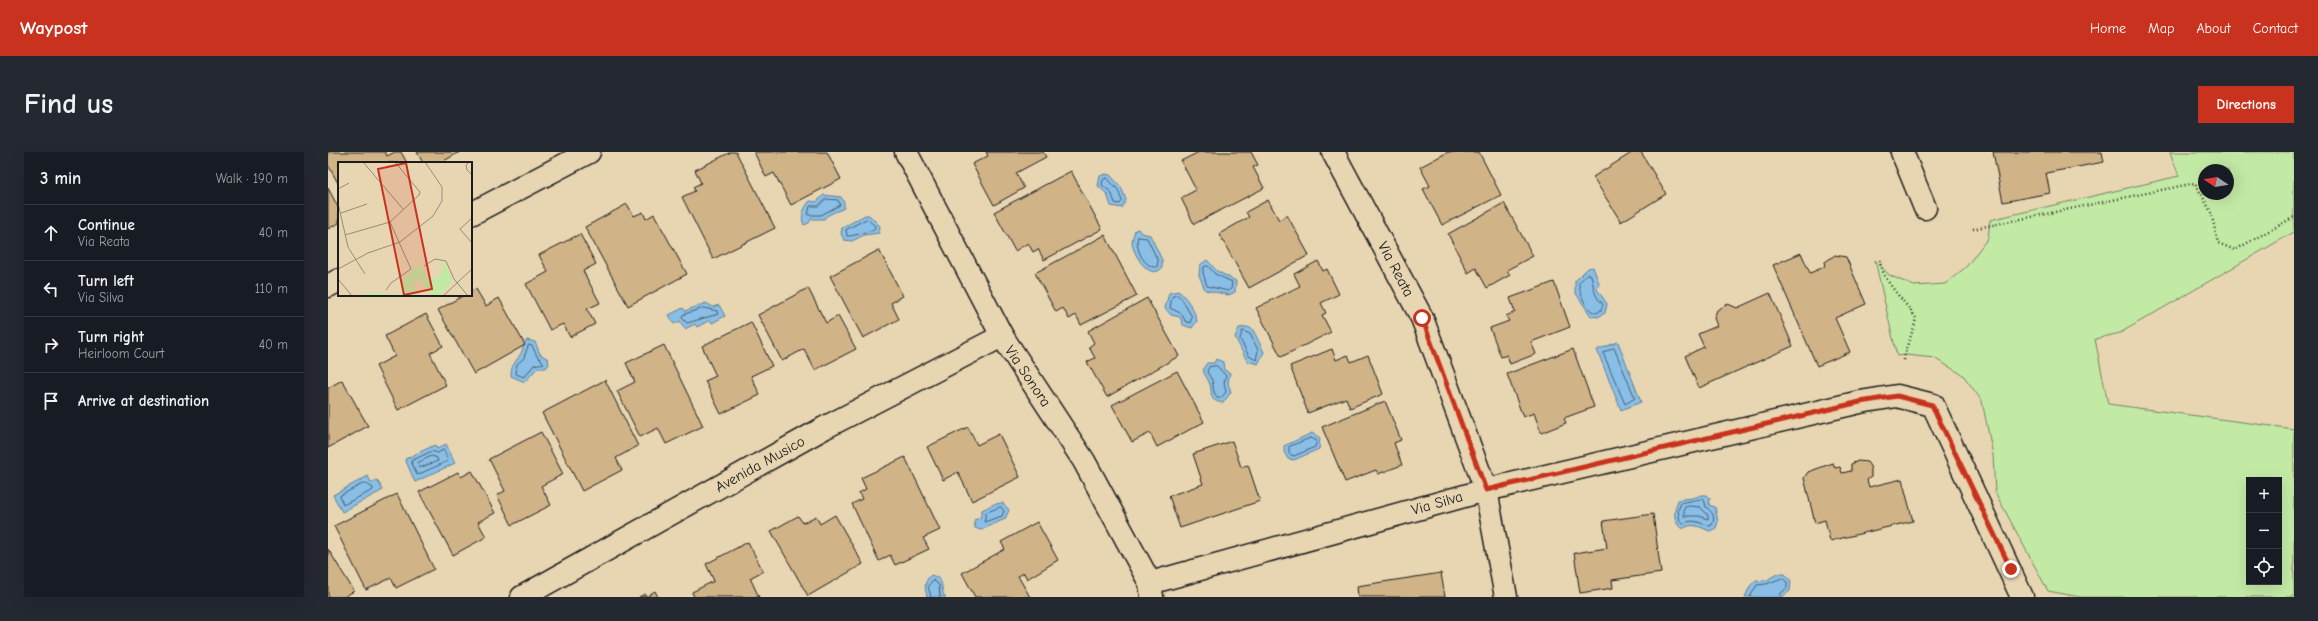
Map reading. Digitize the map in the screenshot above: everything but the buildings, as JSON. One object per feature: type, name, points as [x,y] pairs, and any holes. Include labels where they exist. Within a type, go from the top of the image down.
[{"type":"street","points":[[472,213],[589,152]]},
{"type":"street","name":"Via Sonora","points":[[906,152],[1002,336],[1084,461],[1151,590]]},
{"type":"street","name":"Via Reata","points":[[1333,152],[1422,318],[1486,490],[1506,597]]},
{"type":"street","points":[[1902,152],[1925,208]]},
{"type":"street","points":[[328,286],[338,281]]},
{"type":"street","name":"Avenida Musico","points":[[522,597],[824,428],[1002,336]]},
{"type":"street","name":"Via Silva","points":[[1151,590],[1486,490],[1897,396],[1932,405],[2008,562],[2022,597]]},
{"type":"path","points":[[1973,229],[2195,183],[2211,212],[2218,243],[2235,250],[2294,217]]},
{"type":"path","points":[[1880,260],[1886,278],[1916,318],[1913,332],[1905,348],[1904,361]]},
{"type":"green space","points":[[2170,152],[2294,152],[2294,232],[2120,333],[2095,339],[2108,404],[2294,429],[2294,597],[2080,597],[2048,591],[1995,492],[1993,455],[1982,401],[1963,375],[1934,358],[1906,355],[1897,356],[1875,260],[1889,275],[1914,286],[1945,284],[1966,267],[1988,238],[1990,220],[2179,176]]},
{"type":"water","points":[[1106,174],[1110,175],[1121,187],[1126,200],[1122,208],[1111,206],[1107,194],[1098,186],[1100,176]]},
{"type":"water","points":[[824,195],[841,197],[844,202],[844,208],[830,214],[824,219],[811,219],[809,223],[804,225],[802,219],[806,206],[810,201],[816,202]]},
{"type":"water","points":[[865,215],[869,215],[880,226],[879,233],[864,235],[852,241],[844,240],[841,234],[842,228]]},
{"type":"water","points":[[1138,229],[1141,233],[1150,235],[1162,260],[1162,268],[1157,271],[1147,269],[1135,253],[1132,241],[1135,230]]},
{"type":"water","points":[[1207,260],[1217,271],[1236,281],[1235,292],[1229,295],[1205,290],[1199,275],[1200,265]]},
{"type":"water","points":[[1593,267],[1599,283],[1597,289],[1607,304],[1605,313],[1598,317],[1591,316],[1575,292],[1575,281],[1588,268]]},
{"type":"water","points":[[1178,291],[1187,300],[1196,317],[1197,321],[1192,328],[1183,325],[1180,317],[1171,315],[1165,308],[1169,293]]},
{"type":"water","points":[[706,303],[713,307],[719,305],[725,316],[712,323],[710,320],[697,327],[695,324],[685,329],[680,321],[674,324],[669,315],[683,308],[685,311]]},
{"type":"water","points":[[1248,327],[1253,330],[1264,352],[1258,364],[1247,361],[1235,337],[1239,328]]},
{"type":"water","points":[[527,340],[535,342],[540,354],[548,359],[549,364],[546,368],[537,368],[525,382],[511,376],[511,372]]},
{"type":"water","points":[[1618,342],[1641,402],[1621,410],[1597,350]]},
{"type":"water","points":[[1216,359],[1223,362],[1224,370],[1230,373],[1228,383],[1231,392],[1223,403],[1212,398],[1209,382],[1204,372],[1204,368],[1207,363],[1214,363]]},
{"type":"water","points":[[1312,433],[1320,438],[1319,449],[1294,460],[1288,459],[1284,452],[1284,446]]},
{"type":"water","points":[[446,444],[455,463],[415,482],[405,459],[435,445],[437,449]]},
{"type":"water","points":[[368,476],[371,483],[377,480],[383,490],[342,512],[333,495]]},
{"type":"water","points":[[1707,495],[1710,498],[1709,505],[1715,507],[1718,522],[1716,528],[1710,531],[1693,526],[1682,529],[1675,519],[1678,500]]},
{"type":"water","points":[[1003,503],[1009,510],[1005,519],[981,530],[975,528],[974,520],[980,518],[982,510],[994,504]]},
{"type":"water","points":[[1777,574],[1785,574],[1791,581],[1790,591],[1782,597],[1745,597],[1750,586],[1756,580],[1765,581]]},
{"type":"water","points":[[931,575],[935,576],[942,584],[943,594],[946,597],[927,597],[925,585]]},
{"type":"route","points":[[1422,318],[1486,490],[1860,402],[1897,396],[1932,405],[1956,452],[2011,569]]}]
